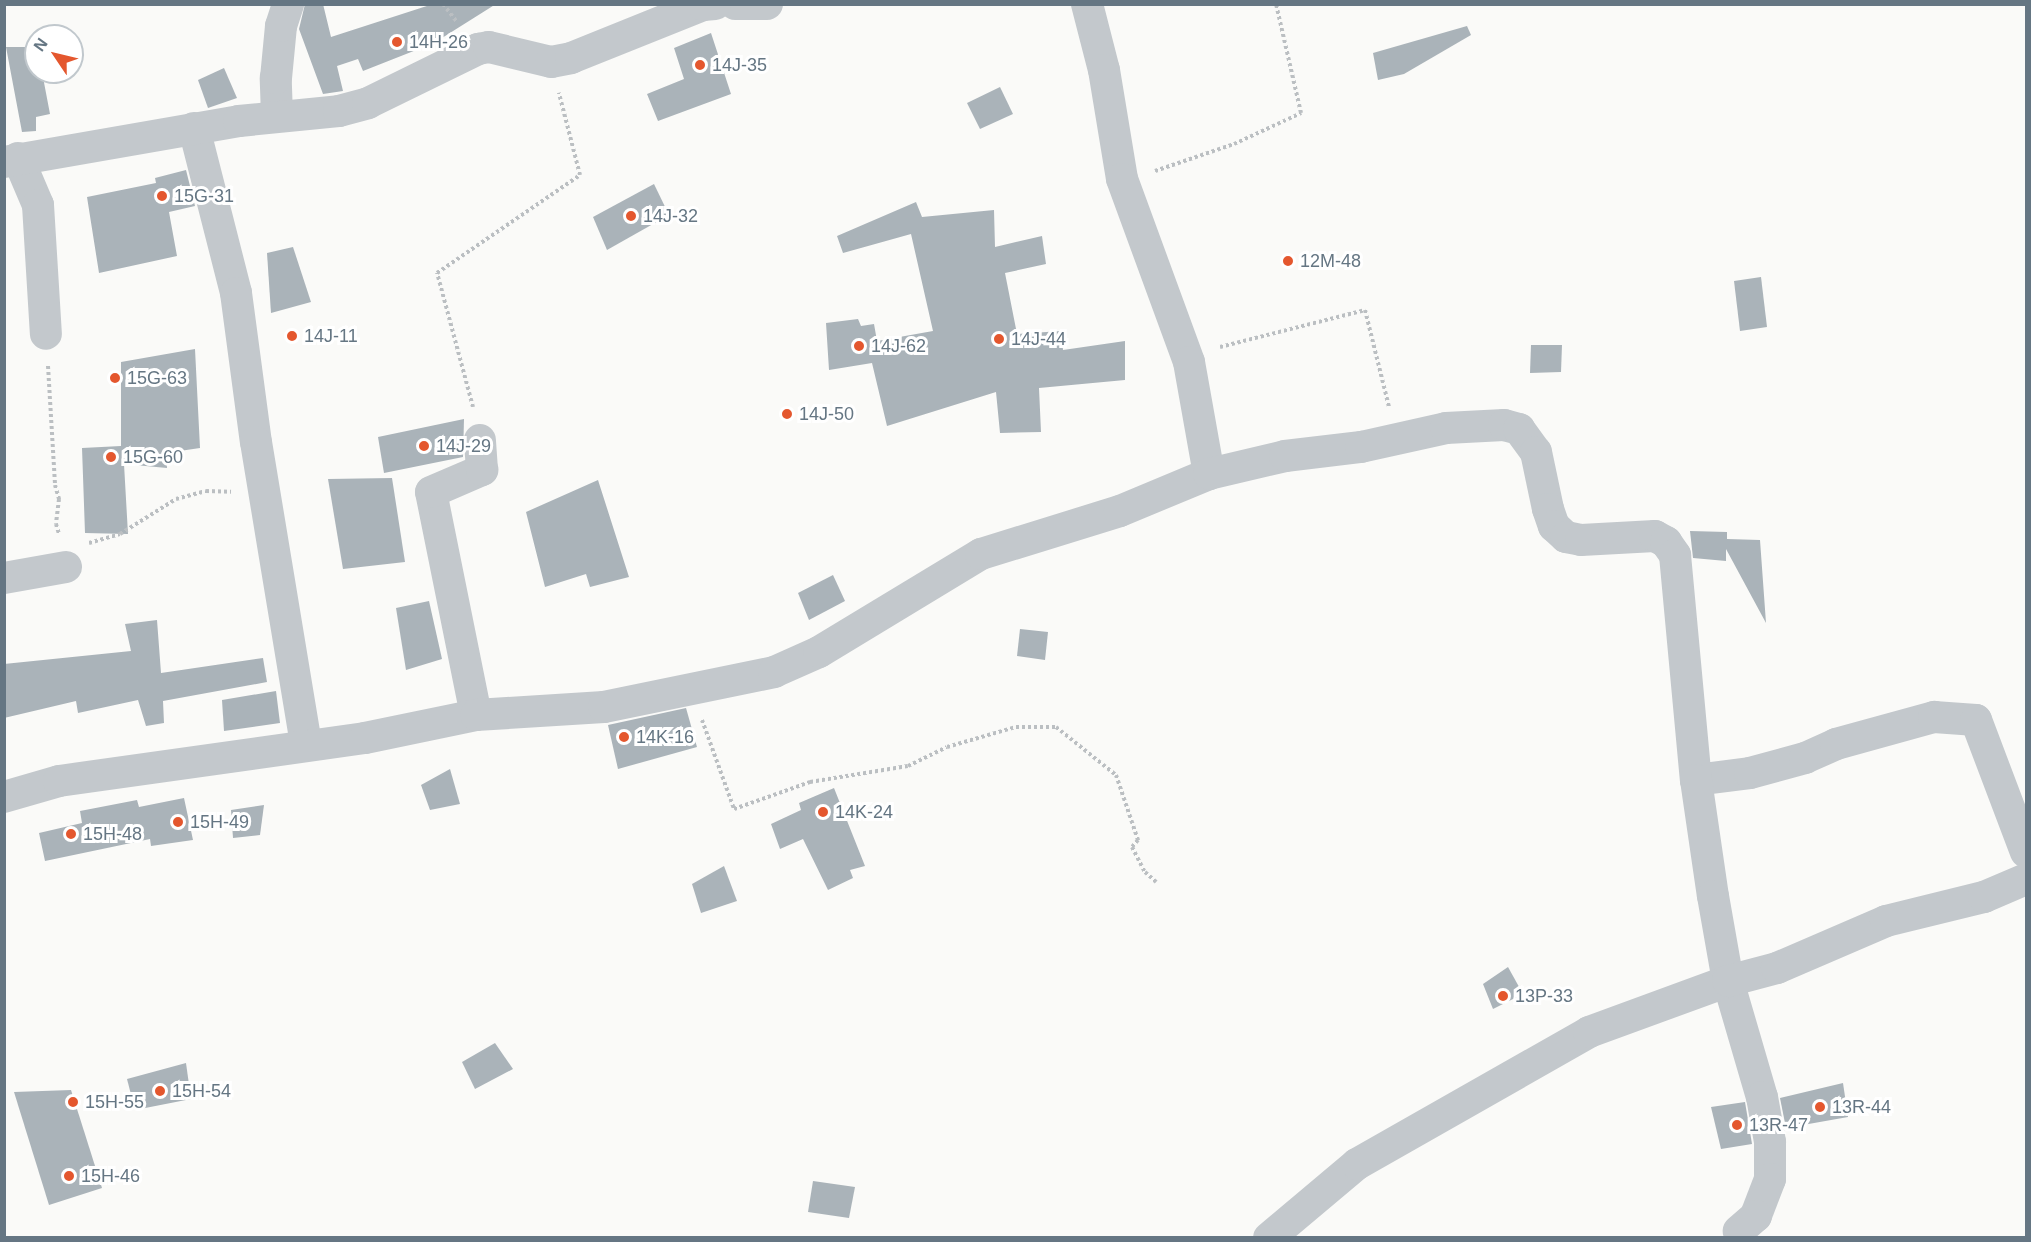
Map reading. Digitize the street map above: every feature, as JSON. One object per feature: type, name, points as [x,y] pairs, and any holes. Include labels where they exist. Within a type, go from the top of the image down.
[{"type":"street","points":[[276,116],[276,78],[281,26],[288,4]]},
{"type":"street","points":[[46,334],[38,205],[11,160],[194,128],[276,116],[339,111],[368,103],[489,47],[551,62],[571,58],[703,5],[715,4]]},
{"type":"street","points":[[735,4],[767,4]]},
{"type":"street","points":[[1088,4],[1104,70],[1122,179],[1189,362],[1209,474]]},
{"type":"street","points":[[194,128],[236,293],[264,488],[306,744]]},
{"type":"street","points":[[4,797],[59,781],[306,744],[365,738],[476,715],[604,706],[774,672],[819,652],[990,550],[1120,511],[1209,474],[1285,456],[1400,439],[1446,428],[1504,425],[1519,429],[1536,452],[1548,509],[1554,526],[1566,537],[1581,540],[1655,536],[1673,549],[1696,780],[1728,981],[1762,1097],[1770,1142],[1770,1179],[1756,1216],[1739,1231]]},
{"type":"street","points":[[476,715],[431,492],[482,470],[480,440]]},
{"type":"street","points":[[4,578],[66,567]]},
{"type":"street","points":[[1696,780],[1783,764],[1836,744],[1934,717],[1976,720],[2026,852]]},
{"type":"street","points":[[1269,1238],[1357,1164],[1589,1032],[1728,981],[1777,968],[1886,921],[1984,897],[2026,879]]},
{"type":"path","points":[[1122,179],[1173,167],[1301,112],[1276,4]]},
{"type":"path","points":[[480,440],[468,379],[436,273],[580,175],[551,62]]},
{"type":"path","points":[[1189,362],[1224,344],[1365,310],[1378,372],[1400,439]]},
{"type":"path","points":[[46,334],[55,485],[59,499],[56,524],[66,567]]},
{"type":"path","points":[[66,567],[84,546],[120,534],[176,499],[206,491],[249,492],[264,488]]},
{"type":"path","points":[[693,690],[734,809],[810,782],[908,766],[948,747],[1016,727],[1056,727],[1116,775],[1138,840],[1132,848],[1144,872],[1155,882]]},
{"type":"building","points":[[305,4],[323,4],[331,37],[433,4],[496,4],[434,43],[363,71],[358,59],[337,66],[343,91],[323,94],[299,29]]},
{"type":"building","points":[[1467,26],[1471,35],[1404,74],[1378,80],[1373,53]]},
{"type":"building","name":"14J-35","points":[[711,33],[731,94],[658,121],[647,94],[684,79],[674,48]]},
{"type":"building","points":[[6,47],[24,47],[24,84],[44,84],[50,114],[36,117],[36,131],[22,132]]},
{"type":"building","points":[[224,68],[237,98],[208,108],[198,80]]},
{"type":"building","points":[[1000,87],[1013,114],[980,129],[967,103]]},
{"type":"building","points":[[186,170],[195,206],[169,212],[177,256],[99,273],[87,197],[156,183],[155,178]]},
{"type":"building","name":"14J-32","points":[[654,184],[669,215],[607,250],[593,217]]},
{"type":"building","points":[[916,202],[922,217],[994,210],[995,247],[1042,236],[1046,264],[1005,273],[1017,334],[1061,331],[1063,350],[1125,341],[1125,380],[1039,388],[1041,432],[1000,433],[996,392],[887,426],[872,363],[829,370],[826,323],[858,319],[861,326],[874,324],[877,341],[933,331],[911,234],[843,253],[837,236]]},
{"type":"building","points":[[293,247],[311,302],[271,313],[267,253]]},
{"type":"building","points":[[1761,277],[1767,327],[1740,331],[1734,281]]},
{"type":"building","points":[[1531,345],[1562,345],[1561,372],[1530,373]]},
{"type":"building","points":[[195,349],[200,448],[166,453],[167,468],[124,464],[128,534],[85,533],[82,448],[121,446],[121,362]]},
{"type":"building","name":"14J-29","points":[[464,419],[463,457],[384,473],[378,437]]},
{"type":"building","points":[[392,478],[405,562],[343,569],[328,479]]},
{"type":"building","points":[[598,480],[629,577],[590,587],[586,574],[545,587],[526,512]]},
{"type":"building","points":[[1690,531],[1727,532],[1727,539],[1760,540],[1766,623],[1726,549],[1726,561],[1693,558]]},
{"type":"building","points":[[833,575],[845,601],[809,620],[798,593]]},
{"type":"building","points":[[429,601],[442,659],[406,670],[396,608]]},
{"type":"building","points":[[157,620],[161,673],[263,658],[267,682],[163,701],[164,723],[146,726],[138,700],[78,713],[76,701],[4,718],[4,664],[131,651],[125,624]]},
{"type":"building","points":[[1020,629],[1048,632],[1045,660],[1017,656]]},
{"type":"building","points":[[276,691],[280,723],[224,731],[222,700]]},
{"type":"building","points":[[686,708],[697,747],[618,769],[608,725]]},
{"type":"building","points":[[450,769],[460,804],[430,810],[421,785]]},
{"type":"building","points":[[834,788],[865,866],[850,870],[853,878],[828,890],[803,839],[780,849],[771,824],[801,810],[799,803]]},
{"type":"building","points":[[184,798],[193,840],[151,846],[150,839],[45,861],[39,833],[82,823],[80,811],[137,800],[139,807]]},
{"type":"building","points":[[264,805],[260,835],[233,838],[231,810]]},
{"type":"building","points":[[724,866],[737,901],[701,913],[692,884]]},
{"type":"building","name":"13P-33","points":[[1508,967],[1523,994],[1493,1009],[1483,984]]},
{"type":"building","points":[[495,1043],[513,1069],[475,1089],[462,1062]]},
{"type":"building","name":"15H-54","points":[[186,1063],[191,1099],[135,1110],[127,1079]]},
{"type":"building","name":"13R-44","points":[[1843,1083],[1848,1117],[1786,1128],[1780,1098]]},
{"type":"building","points":[[71,1090],[102,1188],[49,1205],[14,1092]]},
{"type":"building","name":"13R-47","points":[[1745,1102],[1752,1144],[1721,1149],[1711,1107]]},
{"type":"building","points":[[813,1181],[855,1187],[849,1218],[808,1212]]},
{"type":"place","name":"14H-26","points":[[397,42]]},
{"type":"place","name":"14J-35","points":[[700,65]]},
{"type":"place","name":"15G-31","points":[[162,196]]},
{"type":"place","name":"14J-32","points":[[631,216]]},
{"type":"place","name":"12M-48","points":[[1288,261]]},
{"type":"place","name":"14J-11","points":[[292,336]]},
{"type":"place","name":"14J-44","points":[[999,339]]},
{"type":"place","name":"14J-62","points":[[859,346]]},
{"type":"place","name":"15G-63","points":[[115,378]]},
{"type":"place","name":"14J-50","points":[[787,414]]},
{"type":"place","name":"14J-29","points":[[424,446]]},
{"type":"place","name":"15G-60","points":[[111,457]]},
{"type":"place","name":"14K-16","points":[[624,737]]},
{"type":"place","name":"14K-24","points":[[823,812]]},
{"type":"place","name":"15H-49","points":[[178,822]]},
{"type":"place","name":"15H-48","points":[[71,834]]},
{"type":"place","name":"13P-33","points":[[1503,996]]},
{"type":"place","name":"15H-54","points":[[160,1091]]},
{"type":"place","name":"15H-55","points":[[73,1102]]},
{"type":"place","name":"13R-44","points":[[1820,1107]]},
{"type":"place","name":"13R-47","points":[[1737,1125]]},
{"type":"place","name":"15H-46","points":[[69,1176]]}]
